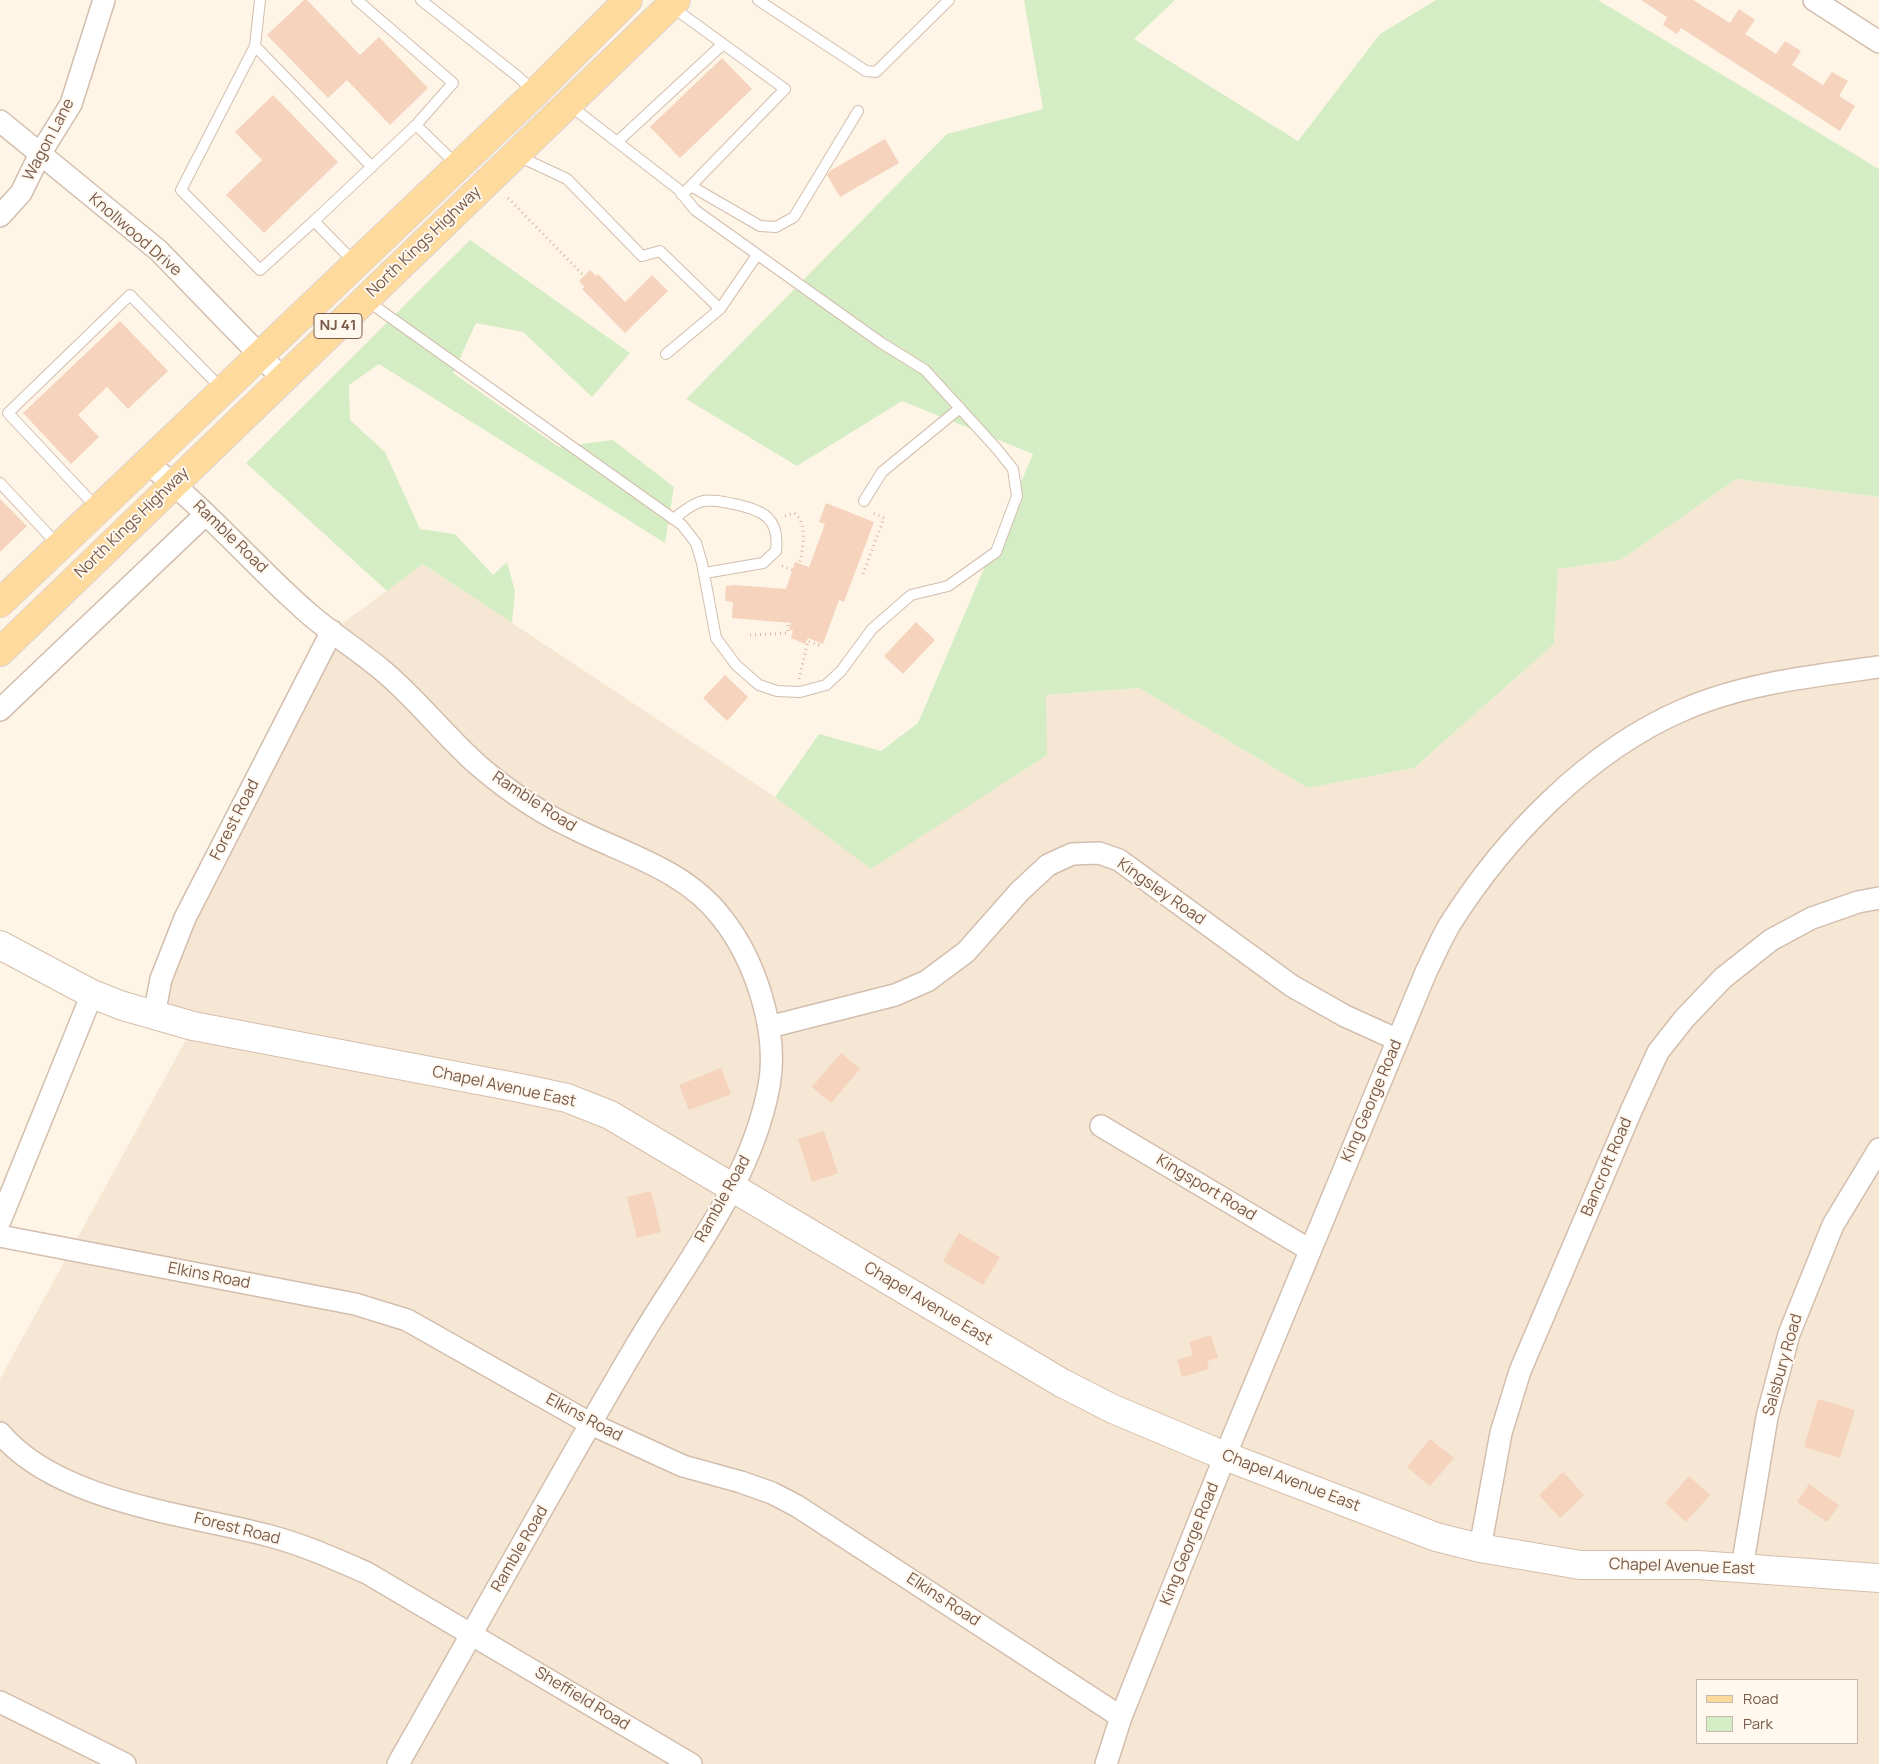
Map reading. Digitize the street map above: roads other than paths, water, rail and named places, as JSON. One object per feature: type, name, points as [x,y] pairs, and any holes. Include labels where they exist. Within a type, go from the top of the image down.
[{"type":"main road","name":"North Kings Highway","points":[[0,603],[258,354],[535,93],[628,0]]},
{"type":"main road","name":"North Kings Highway","points":[[0,652],[673,3]]},
{"type":"street","name":"Wagon Lane","points":[[0,216],[21,193],[40,154],[71,104],[104,0]]},
{"type":"street","points":[[1814,0],[1879,42]]},
{"type":"street","name":"Knollwood Drive","points":[[0,121],[159,251],[282,379]]},
{"type":"street","name":"Ramble Road","points":[[146,462],[174,483],[308,613],[383,671],[479,766],[567,826],[656,865],[696,891],[722,917],[742,949],[759,992],[769,1027],[773,1060],[769,1088],[758,1134],[733,1189],[634,1348],[398,1764]]},
{"type":"street","points":[[0,710],[206,514]]},
{"type":"street","name":"Forest Road","points":[[154,1015],[161,979],[185,918],[332,631]]},
{"type":"street","name":"King George Road","points":[[1106,1764],[1121,1716],[1225,1456],[1426,972],[1449,926],[1479,882],[1546,805],[1596,760],[1636,733],[1685,709],[1735,693],[1799,678],[1879,667]]},
{"type":"street","name":"Kingsley Road","points":[[769,1027],[895,995],[927,981],[966,952],[1020,891],[1048,865],[1072,854],[1099,853],[1120,860],[1292,986],[1345,1016],[1398,1040]]},
{"type":"street","name":"Bancroft Road","points":[[1480,1548],[1501,1433],[1520,1371],[1658,1052],[1684,1019],[1723,978],[1771,940],[1812,918],[1858,902],[1879,898]]},
{"type":"street","name":"Chapel Avenue East","points":[[0,945],[92,994],[193,1026],[567,1098],[610,1115],[1062,1383],[1113,1409],[1225,1456],[1436,1537],[1480,1548],[1580,1565],[1698,1566],[1879,1578]]},
{"type":"street","points":[[0,1221],[92,994]]},
{"type":"street","name":"Kingsport Road","points":[[1101,1126],[1310,1250]]},
{"type":"street","name":"Salsbury Road","points":[[1742,1568],[1767,1417],[1788,1334],[1833,1225],[1879,1149]]},
{"type":"street","name":"Elkins Road","points":[[0,1236],[355,1304],[406,1320],[591,1424],[682,1466],[741,1482],[772,1493],[797,1506],[1121,1716]]},
{"type":"street","name":"Forest Road","points":[[0,1433],[31,1462],[69,1483],[128,1502],[271,1536],[313,1549],[367,1573],[472,1634]]},
{"type":"street","name":"Sheffield Road","points":[[472,1634],[692,1764]]},
{"type":"street","points":[[0,1702],[36,1718],[125,1764]]},
{"type":"lane","points":[[260,0],[255,46],[181,190],[260,270],[314,222],[416,125],[453,83],[357,0]]},
{"type":"lane","points":[[421,0],[516,75],[535,93]]},
{"type":"lane","points":[[758,0],[866,71],[876,72],[949,0]]},
{"type":"lane","points":[[673,3],[785,89],[682,195]]},
{"type":"lane","points":[[617,142],[724,44]]},
{"type":"lane","points":[[255,46],[372,167]]},
{"type":"lane","points":[[366,299],[682,525],[696,542],[705,573],[716,638],[736,665],[759,684],[777,691],[796,692],[826,685],[842,671],[872,629],[911,595],[948,586],[996,552],[1017,496],[1012,469],[925,370],[880,342],[694,210],[682,195],[568,104]]},
{"type":"lane","points":[[691,186],[760,226],[776,227],[794,217],[858,111]]},
{"type":"lane","points":[[416,125],[458,166]]},
{"type":"lane","points":[[515,155],[567,179],[642,256],[660,251],[720,309]]},
{"type":"lane","points":[[314,222],[355,263]]},
{"type":"lane","points":[[666,354],[720,309],[757,255]]},
{"type":"lane","points":[[98,508],[8,413],[130,295],[222,389]]},
{"type":"lane","points":[[863,505],[882,472],[960,408]]},
{"type":"lane","points":[[0,482],[59,546]]},
{"type":"lane","points":[[673,519],[692,504],[714,500],[752,508],[767,516],[774,525],[778,537],[776,551],[763,563],[705,573]]}]
